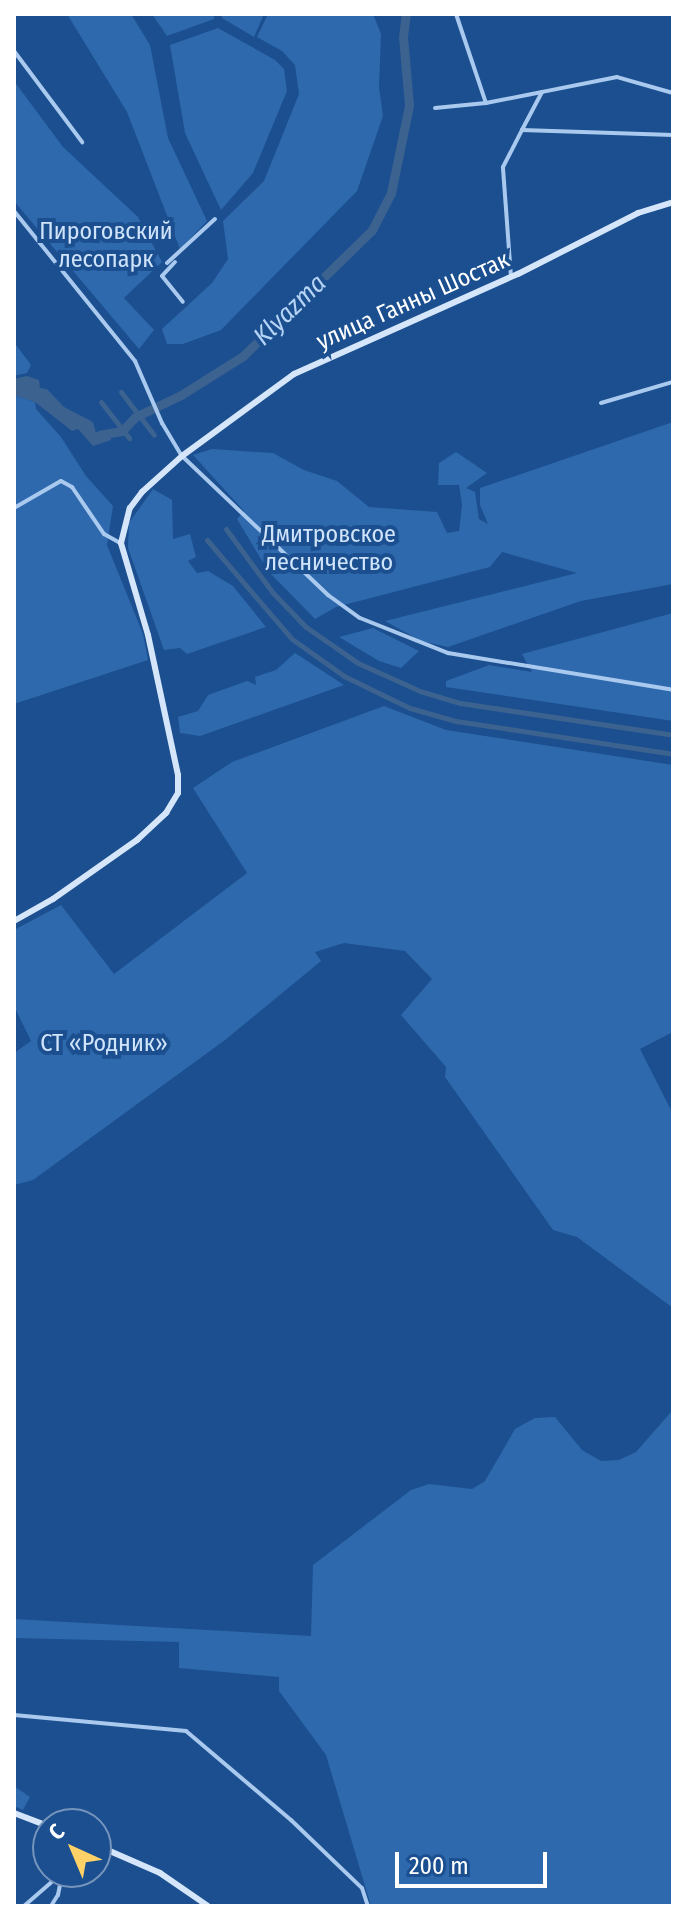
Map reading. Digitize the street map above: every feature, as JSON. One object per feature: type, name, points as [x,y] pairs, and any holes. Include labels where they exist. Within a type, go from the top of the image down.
[{"type":"main road","name":"улица Ганны Шостак","points":[[121,543],[130,508],[182,456],[294,374],[511,277],[638,213],[673,202]]},
{"type":"main road","points":[[14,921],[53,899],[137,840],[166,813],[178,793],[178,775],[148,635],[121,543]]},
{"type":"main road","points":[[112,1852],[160,1873],[208,1906]]},
{"type":"street","points":[[456,14],[486,103]]},
{"type":"street","points":[[14,51],[82,142]]},
{"type":"street","points":[[435,108],[486,103],[617,77],[673,93]]},
{"type":"street","points":[[511,277],[503,167],[542,92]]},
{"type":"street","points":[[522,130],[673,135]]},
{"type":"street","points":[[14,211],[140,371],[162,423],[182,456],[328,595],[360,618],[417,644],[511,665],[673,690]]},
{"type":"street","points":[[167,263],[215,219]]},
{"type":"street","points":[[175,262],[162,276],[183,302]]},
{"type":"street","points":[[601,403],[673,382]]},
{"type":"street","points":[[14,508],[61,481],[72,487],[104,534],[121,543]]},
{"type":"street","points":[[14,1715],[186,1731],[291,1820],[362,1888],[368,1906]]},
{"type":"street","points":[[24,1906],[44,1888]]},
{"type":"street","points":[[51,1906],[59,1888]]},
{"type":"green space","points":[[67,14],[131,14],[150,45],[168,138],[207,221],[180,249],[127,112]]},
{"type":"green space","points":[[152,14],[214,14],[214,19],[167,36]]},
{"type":"green space","points":[[222,14],[264,14],[254,37],[222,18]]},
{"type":"green space","points":[[268,14],[373,14],[381,34],[379,87],[383,116],[357,191],[221,330],[183,344],[167,344],[162,329],[212,283],[228,259],[223,221],[264,181],[299,94],[295,65],[282,51],[257,37]]},
{"type":"green space","points":[[218,28],[275,60],[284,69],[287,91],[253,173],[221,210],[185,133],[170,45]]},
{"type":"green space","name":"Пироговский лесопарк","points":[[14,81],[63,147],[138,217],[162,262],[124,298],[154,330],[139,349],[14,201]]},
{"type":"green space","points":[[14,342],[31,365],[27,373],[14,376]]},
{"type":"green space","points":[[14,395],[35,402],[36,409],[61,437],[86,476],[113,506],[107,545],[143,634],[148,660],[14,704]]},
{"type":"green space","name":"Дмитровское лесничество","points":[[673,422],[673,584],[581,601],[448,647],[421,641],[385,621],[577,573],[502,552],[490,567],[336,607],[315,619],[268,571],[237,519],[244,511],[193,455],[212,449],[273,453],[304,470],[337,481],[369,507],[437,512],[447,533],[459,531],[462,505],[459,485],[438,485],[439,463],[456,452],[487,473],[466,488],[475,492],[479,519],[488,524],[480,505],[480,488]]},
{"type":"green space","points":[[153,489],[172,500],[173,539],[190,534],[196,557],[188,561],[197,573],[208,571],[233,586],[266,627],[187,654],[180,648],[164,650],[128,548],[129,523]]},
{"type":"green space","points":[[673,613],[673,721],[446,687],[446,681],[489,665],[532,672],[522,654]]},
{"type":"green space","points":[[373,628],[419,651],[401,668],[379,661],[339,637]]},
{"type":"green space","points":[[295,653],[344,685],[200,736],[180,733],[178,717],[198,711],[208,695],[247,681],[256,685],[255,677],[276,670]]},
{"type":"green space","name":"СТ «Родник»","points":[[384,706],[446,730],[673,765],[673,1032],[640,1049],[673,1114],[673,1308],[577,1237],[553,1230],[445,1077],[446,1067],[401,1015],[432,979],[405,951],[344,943],[315,952],[321,961],[225,1040],[33,1180],[14,1185],[14,1053],[31,1041],[14,1006],[14,930],[61,905],[114,974],[247,873],[193,788],[232,762]]},
{"type":"green space","points":[[673,1401],[673,1906],[371,1906],[326,1755],[279,1691],[279,1677],[179,1668],[179,1642],[14,1638],[14,1619],[311,1636],[313,1565],[411,1490],[429,1484],[472,1489],[485,1481],[515,1429],[535,1418],[555,1417],[582,1450],[601,1461],[619,1460],[636,1452],[671,1412]]},
{"type":"green space","points":[[14,1786],[30,1797],[23,1810],[14,1806]]},
{"type":"shaded area","points":[[27,376],[39,380],[40,388],[47,389],[64,407],[93,422],[96,433],[110,433],[111,440],[93,446],[78,429],[72,431],[35,402],[14,395],[14,379]]},
{"type":"waterway","name":"Klyazma","points":[[99,435],[122,431],[135,417],[181,395],[243,356],[372,230],[391,193],[409,105],[403,37],[406,14]]},
{"type":"waterway","name":"Klyazma","points":[[121,392],[154,435]]},
{"type":"waterway","points":[[101,402],[129,438]]},
{"type":"waterway","points":[[226,529],[273,593],[306,627],[358,663],[420,691],[460,703],[673,735]]},
{"type":"waterway","points":[[207,540],[292,639],[344,676],[410,708],[456,721],[673,754]]}]
